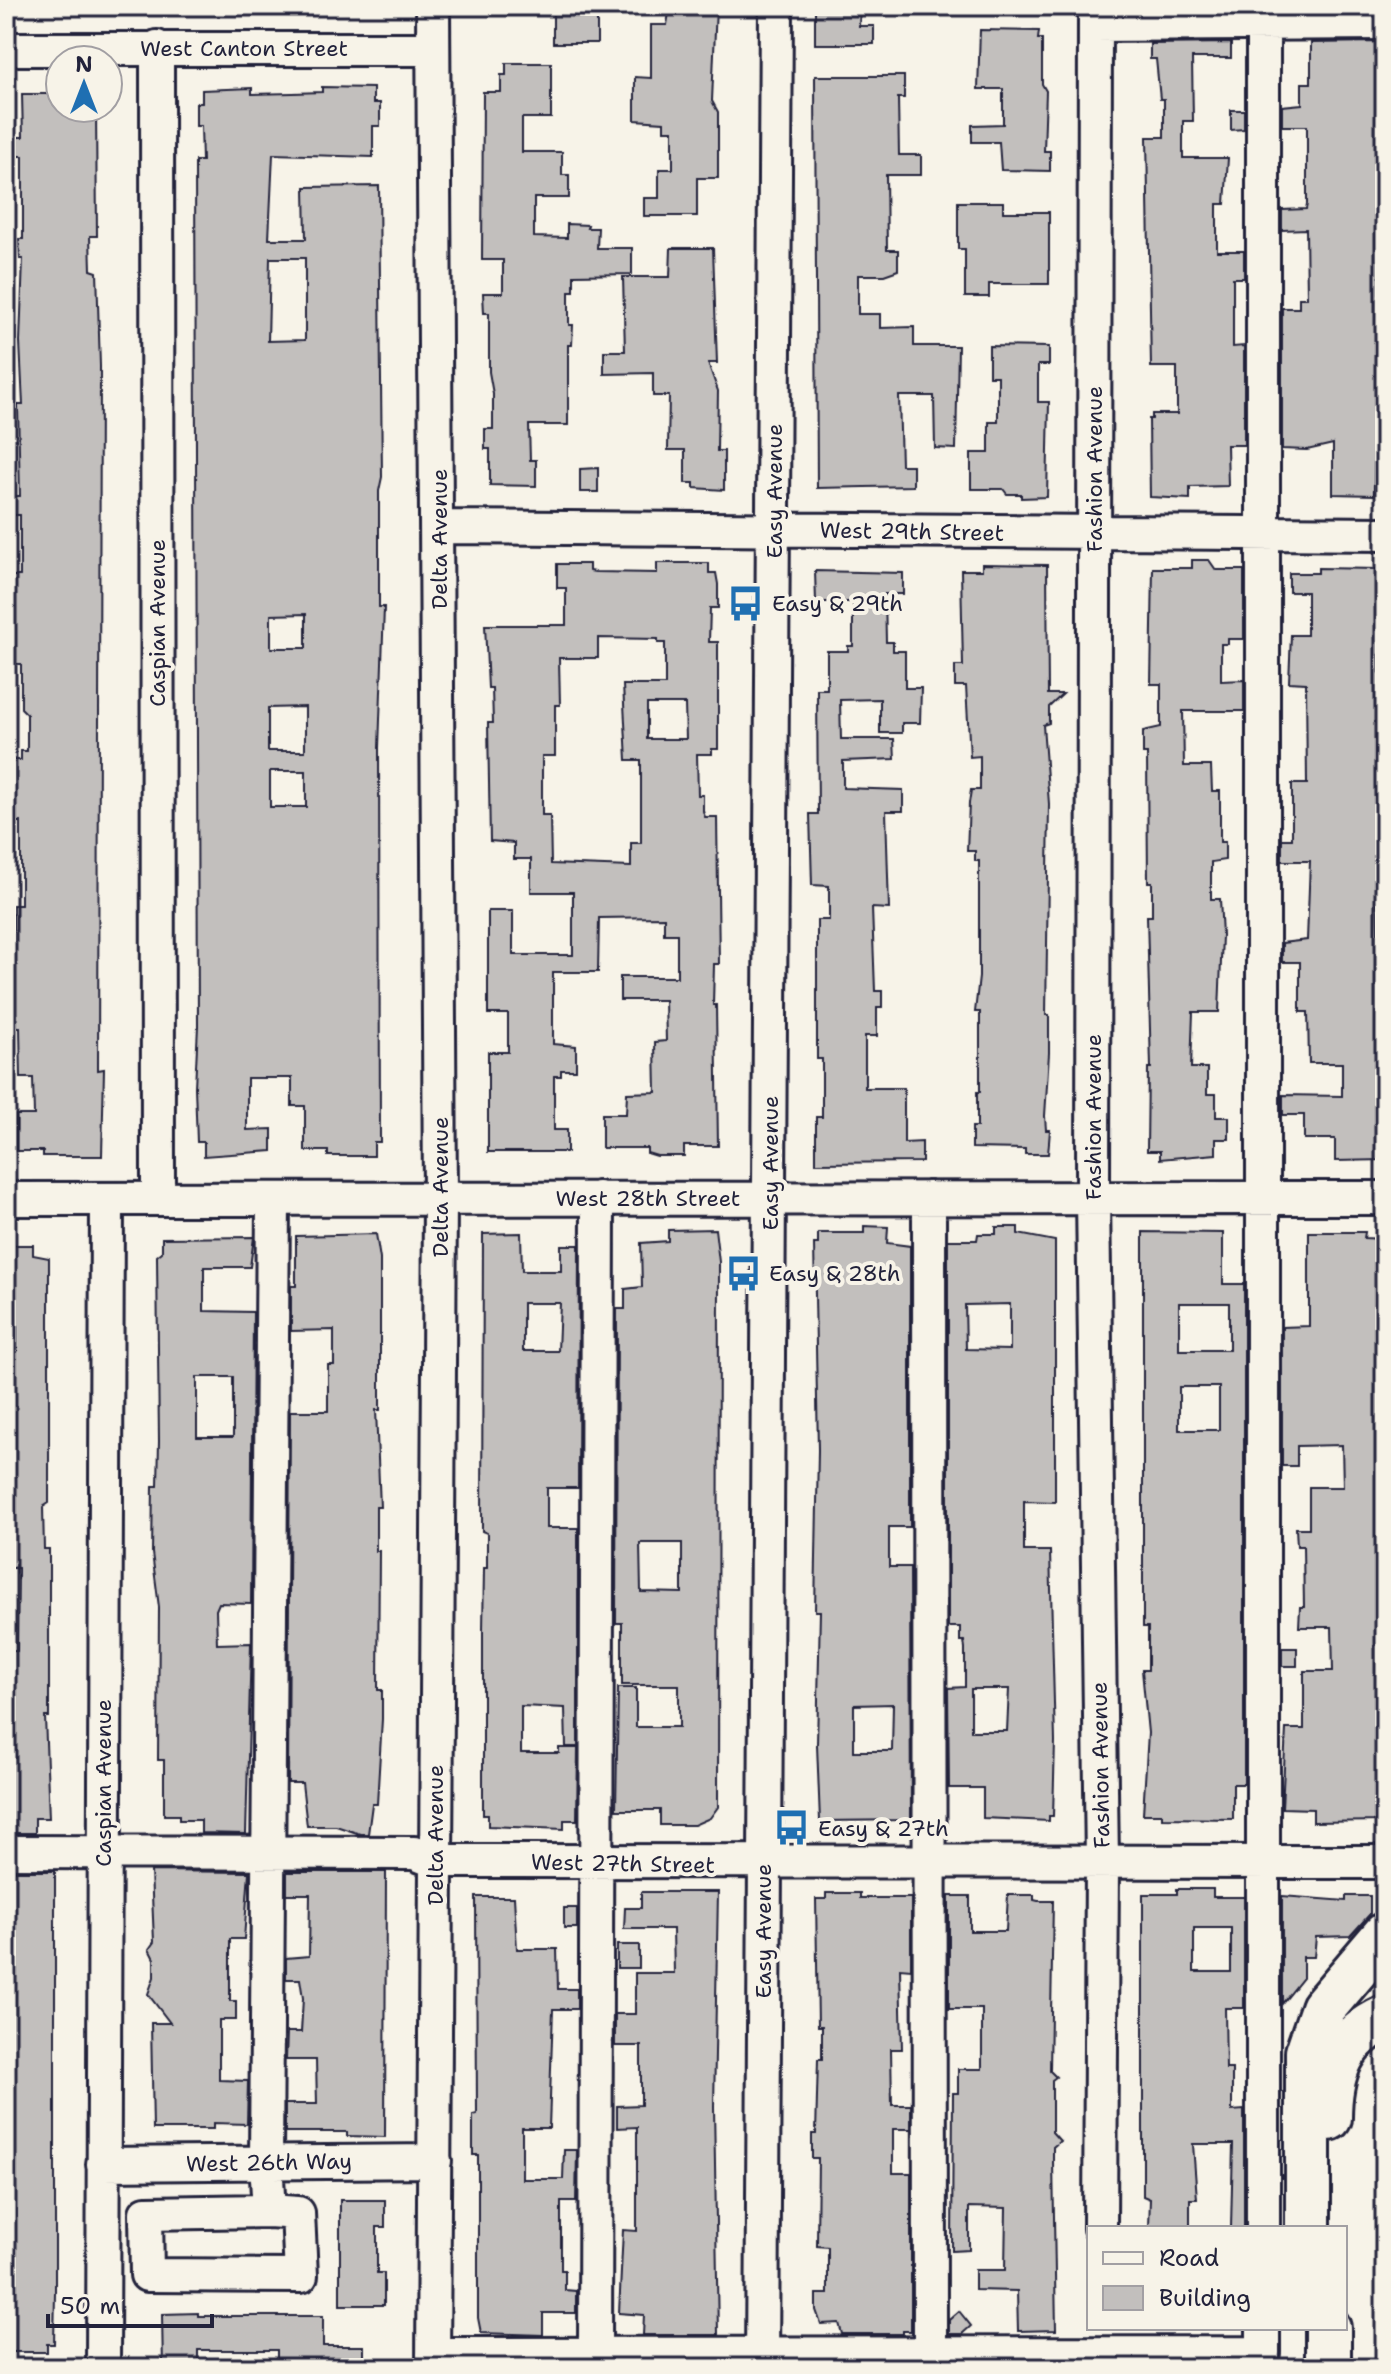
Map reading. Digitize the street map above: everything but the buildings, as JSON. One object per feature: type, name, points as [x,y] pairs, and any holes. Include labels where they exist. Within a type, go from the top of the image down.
[{"type":"highway","points":[[1308,2226],[1308,2052],[1323,2008],[1385,1935]]},
{"type":"highway","points":[[1328,2226],[1332,2076],[1346,2047],[1359,2034],[1385,2018]]},
{"type":"highway","points":[[1308,2330],[1308,2368]]},
{"type":"highway","points":[[1328,2330],[1328,2368]]},
{"type":"street","name":"Delta Avenue","points":[[433,6],[439,527],[440,1198],[433,2361]]},
{"type":"street","name":"Easy Avenue","points":[[762,2361],[776,6]]},
{"type":"street","points":[[1095,15],[1263,24],[1385,23]]},
{"type":"street","name":"Fashion Avenue","points":[[1095,15],[1093,1198],[1102,1862],[1100,2226]]},
{"type":"street","points":[[1263,24],[1263,2226]]},
{"type":"street","name":"Caspian Avenue","points":[[157,47],[158,1199]]},
{"type":"street","name":"West Canton Street","points":[[6,49],[433,49]]},
{"type":"street","name":"West 29th Street","points":[[439,527],[1385,534]]},
{"type":"street","points":[[595,2354],[598,1198]]},
{"type":"street","points":[[929,1198],[930,2354]]},
{"type":"street","name":"West 28th Street","points":[[6,1199],[1385,1198]]},
{"type":"street","name":"Caspian Avenue","points":[[103,2368],[102,1853],[107,1199]]},
{"type":"street","points":[[269,2211],[266,2162],[273,1199]]},
{"type":"street","name":"West 27th Street","points":[[6,1852],[414,1853],[434,1861],[597,1863],[1385,1862]]},
{"type":"street","name":"West 26th Way","points":[[103,2164],[435,2161]]},
{"type":"street","points":[[269,2211],[298,2213],[301,2276],[147,2275],[146,2213],[269,2211]]},
{"type":"street","points":[[433,2361],[595,2354],[762,2361],[1099,2350],[1232,2360],[1263,2353],[1263,2330]]},
{"type":"place","name":"Easy & 29th","points":[[746,603]]},
{"type":"place","name":"Easy & 28th","points":[[743,1273]]},
{"type":"place","name":"Easy & 27th","points":[[792,1828]]}]
